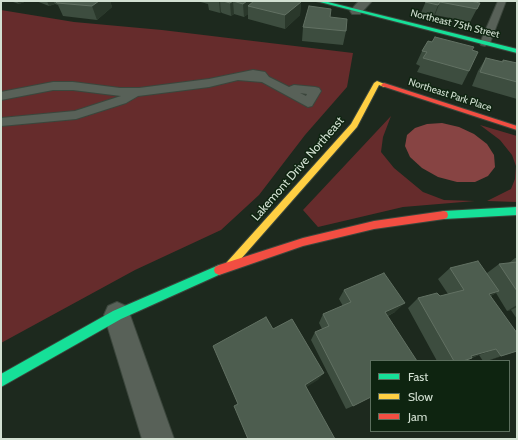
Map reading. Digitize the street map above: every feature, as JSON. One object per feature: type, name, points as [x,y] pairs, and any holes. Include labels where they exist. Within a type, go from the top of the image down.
[{"type":"street","name":"Northeast 75th Street","points":[[318,1],[517,51]]},
{"type":"street","points":[[356,11],[366,1]]},
{"type":"street","name":"Northeast Park Place","points":[[377,84],[517,128]]},
{"type":"street","name":"Lakemont Drive Northeast","points":[[229,266],[354,125],[377,84]]},
{"type":"street","name":"Lakemont Drive Northeast","points":[[1,381],[117,315],[229,266],[303,242],[374,225],[435,216],[517,211]]},
{"type":"street","points":[[117,315],[158,439]]},
{"type":"lane","points":[[485,43],[502,1]]},
{"type":"lane","points":[[1,96],[53,86],[73,86],[120,92],[137,92],[209,83],[241,77],[253,73],[261,74],[265,80],[289,92]]},
{"type":"lane","points":[[1,122],[76,115],[122,100],[137,92]]},
{"type":"shaded area","points":[[1,10],[74,22],[162,30],[353,53],[347,87],[305,135],[259,195],[221,230],[135,270],[1,343]]},
{"type":"shaded area","points":[[391,116],[383,137],[381,152],[394,168],[423,192],[444,200],[475,201],[403,207],[318,227],[303,210]]},
{"type":"shaded area","points":[[442,123],[459,127],[474,134],[487,144],[494,155],[495,167],[488,176],[475,182],[457,182],[438,177],[422,168],[410,157],[405,146],[407,135],[415,128],[427,124]]},
{"type":"shaded area","points":[[480,125],[517,136],[517,202],[487,201],[511,189],[515,179],[516,166],[512,155],[500,140]]},
{"type":"building","points":[[57,1],[99,1],[92,6],[57,3]]},
{"type":"building","points":[[233,1],[247,1],[243,4]]},
{"type":"building","points":[[254,1],[301,2],[285,15],[248,6]]},
{"type":"building","points":[[470,1],[480,3],[477,9],[440,2],[438,5],[425,2]]},
{"type":"building","points":[[309,6],[331,9],[330,17],[347,19],[346,31],[303,27]]},
{"type":"building","points":[[435,37],[474,47],[472,50],[478,52],[469,71],[423,58],[427,52],[422,51],[428,41],[432,42]]},
{"type":"building","points":[[486,58],[503,62],[503,60],[517,63],[517,82],[480,72]]},
{"type":"building","points":[[478,261],[499,291],[489,294],[517,333],[517,351],[501,356],[496,349],[471,356],[472,358],[466,360],[453,360],[418,298],[437,293],[440,296],[464,290],[450,268]]},
{"type":"building","points":[[517,262],[517,291],[499,264]]},
{"type":"building","points":[[384,273],[405,303],[385,312],[416,360],[370,360],[370,398],[353,406],[315,332],[329,326],[323,314],[351,302],[344,290]]},
{"type":"building","points":[[266,317],[273,329],[292,319],[324,373],[305,385],[335,439],[248,439],[234,406],[238,404],[213,346]]},
{"type":"traffic: fast","points":[[318,1],[517,51]]},
{"type":"traffic: fast","points":[[444,215],[517,211]]},
{"type":"traffic: fast","points":[[1,381],[117,315],[219,270]]},
{"type":"traffic: slow","points":[[230,265],[354,125],[377,83],[384,85]]},
{"type":"traffic: jam","points":[[384,85],[517,128]]},
{"type":"traffic: jam","points":[[219,270],[303,242],[374,225],[444,215]]}]
